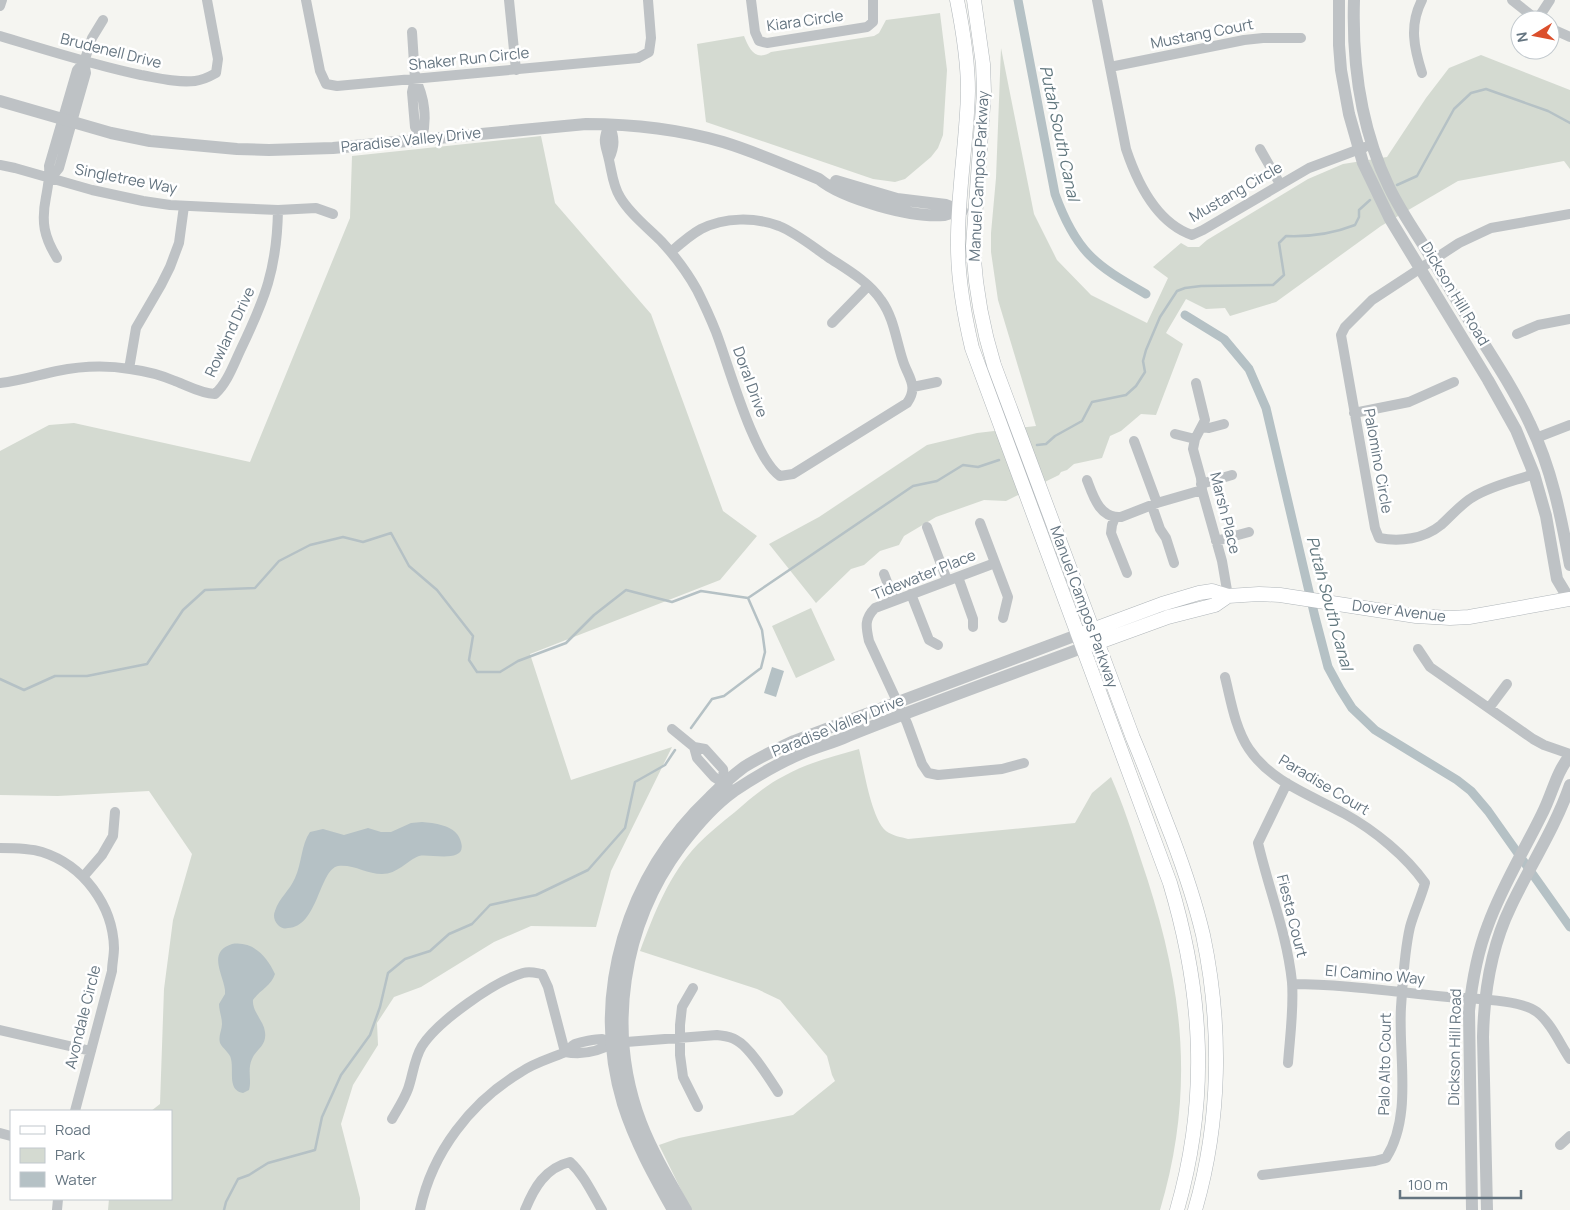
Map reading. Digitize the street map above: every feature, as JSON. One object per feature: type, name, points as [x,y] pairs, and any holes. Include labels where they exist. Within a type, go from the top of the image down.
[{"type":"main road","name":"Manuel Campos Parkway","points":[[957,0],[963,32],[968,91],[959,210],[958,270],[965,321],[978,370],[1170,883],[1191,966],[1198,1030],[1198,1092],[1190,1153],[1177,1210]]},
{"type":"main road","name":"Manuel Campos Parkway","points":[[974,0],[983,64],[984,92],[974,231],[974,270],[981,318],[988,345],[1187,878],[1208,964],[1215,1030],[1215,1092],[1208,1156],[1195,1210]]},
{"type":"main road","name":"Dover Avenue","points":[[1093,630],[1186,596],[1212,591],[1228,596],[1259,594],[1304,598],[1416,616],[1450,618],[1469,617],[1570,598]]},
{"type":"main road","name":"Dover Avenue","points":[[1098,643],[1168,617],[1216,605],[1228,596]]},
{"type":"main road","name":"Paradise Valley Drive","points":[[1080,642],[1093,630]]},
{"type":"main road","name":"Paradise Valley Drive","points":[[1080,642],[1098,643]]},
{"type":"street","points":[[0,6],[2,0]]},
{"type":"street","name":"Brudenell Drive","points":[[0,36],[84,62],[129,72],[180,81],[203,80],[216,73],[218,59],[207,0]]},
{"type":"street","name":"Shaker Run Circle","points":[[306,0],[320,71],[326,84],[338,86],[638,58],[649,52],[651,38],[648,0]]},
{"type":"street","points":[[509,0],[516,70]]},
{"type":"street","name":"Kiara Circle","points":[[751,0],[755,32],[759,41],[767,43],[867,27],[873,22],[872,0]]},
{"type":"street","name":"Mustang Circle","points":[[1097,0],[1126,149],[1133,169],[1156,208],[1182,232],[1192,235],[1204,230],[1309,168],[1373,144]]},
{"type":"street","name":"Dickson Hill Road","points":[[1339,0],[1341,70],[1349,114],[1359,149],[1377,194],[1390,218],[1520,436],[1534,474],[1546,516],[1557,579],[1570,598]]},
{"type":"street","name":"Dickson Hill Road","points":[[1354,0],[1353,38],[1356,67],[1363,111],[1373,144],[1390,188],[1518,401],[1536,438],[1555,492],[1570,565]]},
{"type":"street","points":[[1422,0],[1415,18],[1414,35],[1415,50],[1422,73]]},
{"type":"street","points":[[1512,0],[1524,10]]},
{"type":"street","points":[[57,258],[47,242],[43,212],[50,179],[59,168],[67,122],[86,73],[84,62],[92,38],[103,20]]},
{"type":"street","points":[[412,32],[415,79],[422,91],[425,126],[422,139]]},
{"type":"street","name":"Mustang Court","points":[[1110,66],[1244,40],[1301,38]]},
{"type":"street","name":"Paradise Valley Drive","points":[[0,101],[67,122],[111,133],[150,140],[237,150],[310,149],[586,124],[654,128],[684,132],[723,142],[819,179],[826,185],[864,201],[894,210],[945,215],[959,210],[975,212]]},
{"type":"street","name":"Doral Drive","points":[[609,124],[604,148],[619,196],[632,214],[681,265],[707,310],[753,435],[770,468],[780,476],[793,474],[907,402],[912,395],[913,387]]},
{"type":"street","points":[[1260,149],[1280,184]]},
{"type":"street","name":"Singletree Way","points":[[0,165],[92,190],[134,199],[184,206],[278,210],[316,208],[333,214]]},
{"type":"street","points":[[129,369],[136,328],[164,279],[178,243],[184,206]]},
{"type":"street","name":"Rowland Drive","points":[[0,383],[16,382],[55,372],[92,366],[129,369],[174,381],[201,393],[214,394],[222,387],[260,309],[269,283],[275,256],[278,210]]},
{"type":"street","name":"Palomino Circle","points":[[1534,474],[1473,497],[1439,526],[1416,538],[1391,540],[1379,538],[1374,528],[1341,335],[1345,327],[1372,300],[1459,243],[1491,228],[1570,214]]},
{"type":"street","points":[[670,252],[701,229],[717,223],[736,219],[756,220],[779,226],[796,235],[868,286],[880,299],[888,312],[913,387],[937,382]]},
{"type":"street","points":[[832,323],[868,286]]},
{"type":"street","points":[[1517,334],[1538,325],[1570,319]]},
{"type":"street","points":[[1354,413],[1409,402],[1454,382]]},
{"type":"street","points":[[1175,434],[1195,439],[1205,420],[1196,383]]},
{"type":"street","points":[[1202,427],[1209,428],[1224,424]]},
{"type":"street","points":[[1536,438],[1570,425]]},
{"type":"street","name":"Marsh Place","points":[[1195,439],[1194,455],[1225,572],[1228,596]]},
{"type":"street","points":[[1134,442],[1160,528],[1166,538],[1174,563]]},
{"type":"street","points":[[1087,480],[1097,504],[1104,512],[1115,517],[1121,517],[1232,475]]},
{"type":"street","points":[[1115,517],[1111,533],[1127,574]]},
{"type":"street","points":[[980,523],[1008,597],[1003,618]]},
{"type":"street","points":[[928,527],[947,580]]},
{"type":"street","points":[[1216,541],[1249,532]]},
{"type":"street","name":"Tidewater Place","points":[[897,702],[870,641],[866,623],[869,614],[875,608],[894,600],[995,562]]},
{"type":"street","points":[[884,574],[894,600]]},
{"type":"street","points":[[958,576],[973,619],[973,627]]},
{"type":"street","points":[[911,594],[929,640],[938,645]]},
{"type":"street","name":"Paradise Valley Drive","points":[[673,1210],[631,1128],[620,1089],[618,1043],[628,962],[643,913],[662,874],[681,846],[743,768],[768,753],[794,741],[897,702],[1080,642]]},
{"type":"street","name":"Paradise Valley Drive","points":[[729,787],[799,754],[903,715],[1080,642]]},
{"type":"street","points":[[1418,649],[1430,667],[1544,745],[1570,755]]},
{"type":"street","name":"Paradise Court","points":[[1225,677],[1237,723],[1248,748],[1260,763],[1274,776],[1287,784],[1368,828],[1408,863],[1425,884],[1410,927],[1402,992]]},
{"type":"street","points":[[1489,708],[1507,684]]},
{"type":"street","points":[[897,702],[922,764],[928,773],[938,775],[1002,769],[1024,763]]},
{"type":"street","points":[[672,729],[694,747],[705,749],[723,769],[729,787]]},
{"type":"street","name":"Dickson Hill Road","points":[[1472,1210],[1469,1037],[1470,999],[1478,953],[1498,900],[1548,801],[1561,766],[1570,755]]},
{"type":"street","name":"Fiesta Court","points":[[1287,784],[1258,843],[1285,940],[1292,984],[1288,1063]]},
{"type":"street","name":"Dickson Hill Road","points":[[1487,1210],[1483,1037],[1485,1000],[1493,956],[1510,907],[1534,863],[1570,785]]},
{"type":"street","points":[[83,877],[102,854],[113,836],[115,812]]},
{"type":"street","name":"Avondale Circle","points":[[0,848],[42,852],[62,861],[83,877],[93,888],[105,908],[112,928],[114,949],[112,971],[75,1110]]},
{"type":"street","points":[[392,1119],[408,1089],[417,1057],[423,1045],[432,1034],[469,1002],[523,973],[533,972],[542,974],[548,987],[565,1052]]},
{"type":"street","name":"El Camino Way","points":[[1292,984],[1326,985],[1485,1000],[1526,1007],[1537,1012],[1547,1023],[1570,1058]]},
{"type":"street","points":[[693,988],[682,1007],[680,1038],[683,1077],[698,1107]]},
{"type":"street","name":"Palo Alto Court","points":[[1262,1174],[1375,1161],[1386,1158],[1392,1149],[1398,1131],[1401,1110],[1400,1030],[1402,992]]},
{"type":"street","points":[[0,1030],[91,1051]]},
{"type":"street","points":[[420,1210],[430,1174],[459,1125],[502,1084],[522,1070],[565,1052],[575,1044],[602,1039],[618,1043],[717,1035],[729,1036],[738,1040],[767,1075],[778,1092]]},
{"type":"street","name":"Paradise Valley Drive","points":[[618,1043],[641,1123],[653,1151],[686,1210]]},
{"type":"street","points":[[1560,1145],[1570,1136]]},
{"type":"street","points":[[525,1210],[532,1193],[547,1173],[570,1162],[584,1177],[602,1210]]},
{"type":"green space","points":[[940,13],[947,70],[943,135],[938,148],[931,157],[905,179],[895,182],[873,179],[706,122],[697,44],[744,36],[753,52],[765,55],[771,52],[874,36],[879,33],[886,20]]},
{"type":"green space","points":[[1001,48],[1034,214],[1057,260],[1091,295],[1147,323],[1168,278],[1153,267],[1181,243],[1188,247],[1199,247],[1207,240],[1308,179],[1343,164],[1387,157],[1426,98],[1449,68],[1481,55],[1570,90],[1570,169],[1564,161],[1458,181],[1381,226],[1276,302],[1230,316],[1225,308],[1206,309],[1186,299],[1166,333],[1183,344],[1156,415],[1141,414],[1121,431],[1110,436],[1102,458],[1074,464],[1059,475],[1006,501],[984,500],[936,517],[904,536],[899,545],[880,551],[864,565],[851,569],[816,603],[769,544],[819,517],[927,445],[977,433],[1036,426],[998,300],[991,252]]},
{"type":"green space","points":[[541,136],[555,203],[651,314],[723,511],[757,536],[720,580],[530,654],[571,780],[672,747],[611,871],[596,927],[531,926],[494,942],[421,987],[394,997],[377,1023],[378,1045],[353,1085],[341,1124],[360,1198],[360,1210],[108,1210],[109,1200],[172,1200],[172,1110],[152,1110],[160,1104],[164,989],[173,920],[192,854],[149,791],[58,796],[0,795],[0,451],[49,425],[74,423],[250,462],[350,218],[352,156]]},
{"type":"green space","points":[[811,608],[835,660],[796,678],[772,626]]},
{"type":"green space","points":[[859,749],[876,816],[886,831],[908,839],[1075,823],[1092,793],[1111,777],[1127,818],[1155,904],[1175,991],[1180,1034],[1181,1076],[1178,1120],[1171,1164],[1160,1210],[691,1210],[659,1145],[679,1138],[793,1115],[835,1081],[827,1056],[780,1000],[757,989],[640,951],[663,895],[679,868],[698,844],[752,797],[777,780],[811,764]]},
{"type":"water","points":[[772,667],[784,671],[776,697],[764,693]]},
{"type":"water","points":[[422,822],[443,825],[456,833],[462,846],[460,852],[448,856],[419,856],[393,872],[382,874],[349,866],[338,866],[326,877],[306,918],[298,925],[287,928],[281,928],[277,923],[274,913],[295,878],[310,832],[323,829],[344,835],[368,828],[381,832],[391,832],[411,823]]},
{"type":"water","points":[[232,944],[253,947],[268,961],[275,974],[271,982],[253,1000],[254,1009],[264,1028],[265,1037],[263,1044],[251,1063],[249,1090],[243,1093],[238,1091],[233,1084],[230,1057],[220,1043],[222,1024],[219,1004],[225,994],[225,990],[218,958],[224,948]]},
{"type":"waterway","name":"Putah South Canal","points":[[1018,0],[1055,194],[1063,214],[1071,230],[1089,255],[1113,274],[1146,294]]},
{"type":"waterway","points":[[1397,185],[1417,176],[1454,109],[1471,93],[1486,89],[1548,111],[1570,123]]},
{"type":"waterway","points":[[1037,445],[1046,444],[1055,436],[1082,421],[1092,402],[1126,395],[1136,386],[1145,372],[1143,361],[1160,317],[1177,291],[1201,286],[1273,285],[1284,275],[1279,243],[1286,236],[1321,234],[1355,225],[1359,217],[1359,210],[1370,200]]},
{"type":"waterway","name":"Putah South Canal","points":[[1185,315],[1224,339],[1249,369],[1266,408],[1328,667],[1340,689],[1352,708],[1375,730],[1457,780],[1471,791],[1488,811],[1570,927]]},
{"type":"waterway","points":[[0,679],[24,690],[55,676],[87,676],[147,664],[183,610],[205,590],[255,588],[279,561],[310,545],[343,537],[363,542],[391,533],[409,566],[437,590],[473,636],[469,660],[477,672],[500,672],[518,661],[566,643],[594,615],[626,590],[672,602],[701,591],[748,598],[913,486],[937,481],[963,465],[978,467],[999,460]]},
{"type":"waterway","points":[[691,728],[712,699],[724,696],[761,668],[765,652],[762,630],[748,598]]},
{"type":"waterway","points":[[224,1210],[238,1179],[249,1175],[268,1163],[315,1150],[322,1117],[341,1075],[370,1035],[380,1007],[388,973],[405,959],[430,951],[449,934],[472,924],[490,905],[536,895],[588,870],[625,828],[635,782],[665,765],[675,750]]}]
